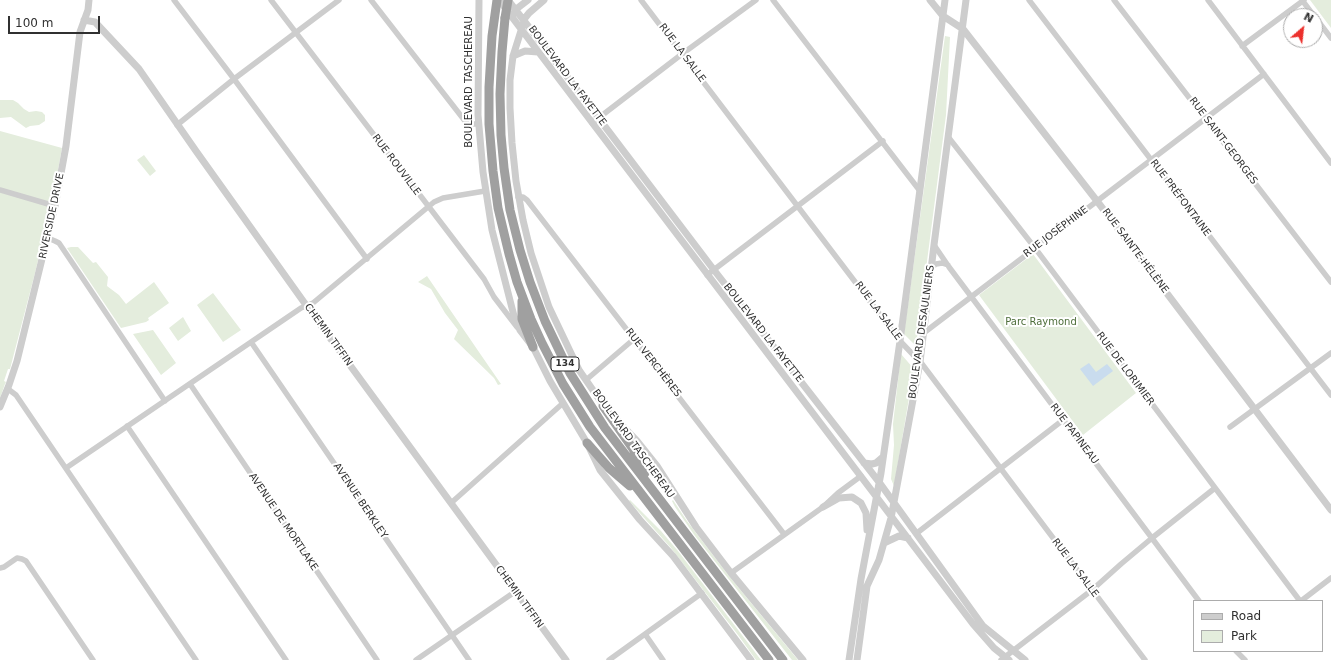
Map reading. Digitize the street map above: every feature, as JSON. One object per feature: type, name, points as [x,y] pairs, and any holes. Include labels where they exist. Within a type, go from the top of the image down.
[{"type":"highway","name":"BOULEVARD TASCHEREAU","points":[[508,0],[509,19],[500,82],[501,144],[510,210],[526,270],[544,321],[558,352],[605,428],[783,660]]},
{"type":"highway","name":"BOULEVARD TASCHEREAU","points":[[497,2],[492,41],[488,111],[490,150],[495,189],[502,227],[512,267],[542,343],[570,395],[598,438],[769,660]]},
{"type":"highway","points":[[522,294],[522,319],[532,347]]},
{"type":"highway","points":[[603,406],[633,449],[655,494]]},
{"type":"highway","points":[[587,443],[609,468],[643,497]]},
{"type":"street","name":"RIVERSIDE DRIVE","points":[[0,407],[8,389],[17,361],[55,206],[66,146],[80,35],[88,10],[89,0]]},
{"type":"street","points":[[174,0],[367,259]]},
{"type":"street","name":"RUE ROUVILLE","points":[[271,0],[484,279],[494,297],[520,330]]},
{"type":"street","points":[[177,124],[339,0]]},
{"type":"street","points":[[371,0],[465,121],[471,124],[478,124]]},
{"type":"street","name":"BOULEVARD TASCHEREAU","points":[[479,0],[478,124],[485,191],[514,316],[520,330],[532,347],[562,404],[587,443],[598,467],[642,522],[670,552],[751,660]]},
{"type":"street","name":"BOULEVARD LA FAYETTE","points":[[508,0],[714,270],[879,482],[983,626],[1025,660]]},
{"type":"street","points":[[509,19],[515,10],[528,0]]},
{"type":"street","points":[[524,20],[529,13],[544,0]]},
{"type":"street","name":"RUE LA SALLE","points":[[641,0],[900,341],[920,362],[1145,660]]},
{"type":"street","points":[[592,124],[682,54],[756,0]]},
{"type":"street","points":[[773,0],[920,192]]},
{"type":"street","name":"RUE SAINTE-HÉLÈNE","points":[[930,0],[943,16],[963,29],[1097,201],[1331,510]]},
{"type":"street","name":"BOULEVARD DESAULNIERS","points":[[849,660],[861,579],[877,498],[900,341],[945,0]]},
{"type":"street","name":"BOULEVARD DESAULNIERS","points":[[857,660],[867,586],[879,560],[891,518],[920,362],[966,0]]},
{"type":"street","name":"RUE PRÉFONTAINE","points":[[1029,0],[1331,395]]},
{"type":"street","name":"RUE SAINT-GEORGES","points":[[1114,0],[1331,282]]},
{"type":"street","points":[[1208,0],[1331,163]]},
{"type":"street","points":[[1242,46],[1303,0]]},
{"type":"street","name":"BOULEVARD LA FAYETTE","points":[[497,2],[509,19],[521,30],[538,52],[861,476],[891,518],[908,538],[973,624],[1005,659]]},
{"type":"street","name":"CHEMIN TIFFIN","points":[[84,20],[95,22],[133,62],[306,306],[566,660]]},
{"type":"street","name":"BOULEVARD TASCHEREAU","points":[[524,20],[513,56],[510,80],[513,161],[518,197],[528,243],[542,287],[561,333],[574,360],[603,406],[637,441],[649,456],[663,475],[693,523],[731,573],[803,660]]},
{"type":"street","points":[[1323,28],[1331,38]]},
{"type":"street","points":[[513,56],[525,51],[538,52]]},
{"type":"street","name":"RUE JOSÉPHINE","points":[[924,332],[1264,74]]},
{"type":"street","name":"RUE DE LORIMIER","points":[[949,138],[1300,600]]},
{"type":"street","points":[[707,275],[883,142]]},
{"type":"street","points":[[0,190],[55,206]]},
{"type":"street","points":[[66,468],[301,308],[313,303],[437,200],[485,191]]},
{"type":"street","name":"RUE VERCHÈRES","points":[[518,197],[523,197],[527,200],[784,534]]},
{"type":"street","points":[[48,238],[55,240],[58,243],[165,401]]},
{"type":"street","name":"RUE PAPINEAU","points":[[934,245],[1198,600]]},
{"type":"street","points":[[932,267],[936,264],[942,263],[948,265],[949,267]]},
{"type":"street","points":[[586,380],[634,339]]},
{"type":"street","name":"AVENUE BERKLEY","points":[[251,342],[451,636],[469,660]]},
{"type":"street","points":[[1230,428],[1331,353]]},
{"type":"street","name":"AVENUE DE MORTLAKE","points":[[190,384],[377,660]]},
{"type":"street","points":[[8,389],[16,395],[196,660]]},
{"type":"street","points":[[451,503],[562,404]]},
{"type":"street","points":[[917,533],[1063,420]]},
{"type":"street","points":[[127,426],[286,660]]},
{"type":"street","points":[[864,463],[876,463],[883,457]]},
{"type":"street","points":[[823,507],[838,493],[861,476]]},
{"type":"street","points":[[1005,659],[1013,651],[1092,590],[1152,538],[1214,488]]},
{"type":"street","points":[[731,573],[784,534],[823,507],[839,498],[852,497],[861,503],[866,513],[868,539]]},
{"type":"street","points":[[884,543],[899,536],[908,538]]},
{"type":"street","points":[[0,568],[17,558],[26,561],[93,660]]},
{"type":"street","points":[[1302,600],[1331,578]]},
{"type":"street","points":[[416,660],[516,591]]},
{"type":"street","points":[[609,660],[702,593]]},
{"type":"street","points":[[645,634],[663,660]]},
{"type":"street","points":[[1238,652],[1245,660]]},
{"type":"green space","points":[[1310,0],[1331,0],[1331,28],[1323,17],[1323,8],[1316,8]]},
{"type":"green space","points":[[945,36],[950,37],[946,115],[916,346],[904,334]]},
{"type":"green space","points":[[0,100],[13,100],[29,112],[42,112],[45,115],[45,121],[39,125],[26,128],[11,117],[0,118]]},
{"type":"green space","points":[[0,131],[62,148],[54,192],[52,195],[35,273],[10,369],[8,369],[4,381],[6,382],[0,398]]},
{"type":"green space","points":[[144,155],[156,171],[150,176],[137,160]]},
{"type":"green space","points":[[78,247],[93,263],[96,262],[108,277],[107,286],[119,295],[126,304],[154,282],[169,303],[148,318],[149,320],[146,322],[121,328],[67,248]]},
{"type":"green space","name":"Parc Raymond","points":[[1033,254],[1136,393],[1083,435],[979,295]]},
{"type":"green space","points":[[427,276],[501,384],[498,385],[494,378],[454,339],[458,330],[445,313],[431,289],[418,282]]},
{"type":"green space","points":[[213,293],[241,330],[223,342],[197,305]]},
{"type":"green space","points":[[183,317],[191,331],[178,341],[169,328]]},
{"type":"green space","points":[[153,330],[176,363],[161,375],[133,334]]},
{"type":"green space","points":[[901,354],[914,369],[894,486],[891,479],[894,445],[893,424]]},
{"type":"green space","points":[[630,500],[661,531],[678,551],[761,660],[756,660],[671,548],[629,501]]},
{"type":"green space","points":[[673,500],[729,576],[798,660],[792,660],[695,536],[675,507],[672,501]]},
{"type":"water","points":[[1089,363],[1096,372],[1107,364],[1113,371],[1093,386],[1080,369]]}]
